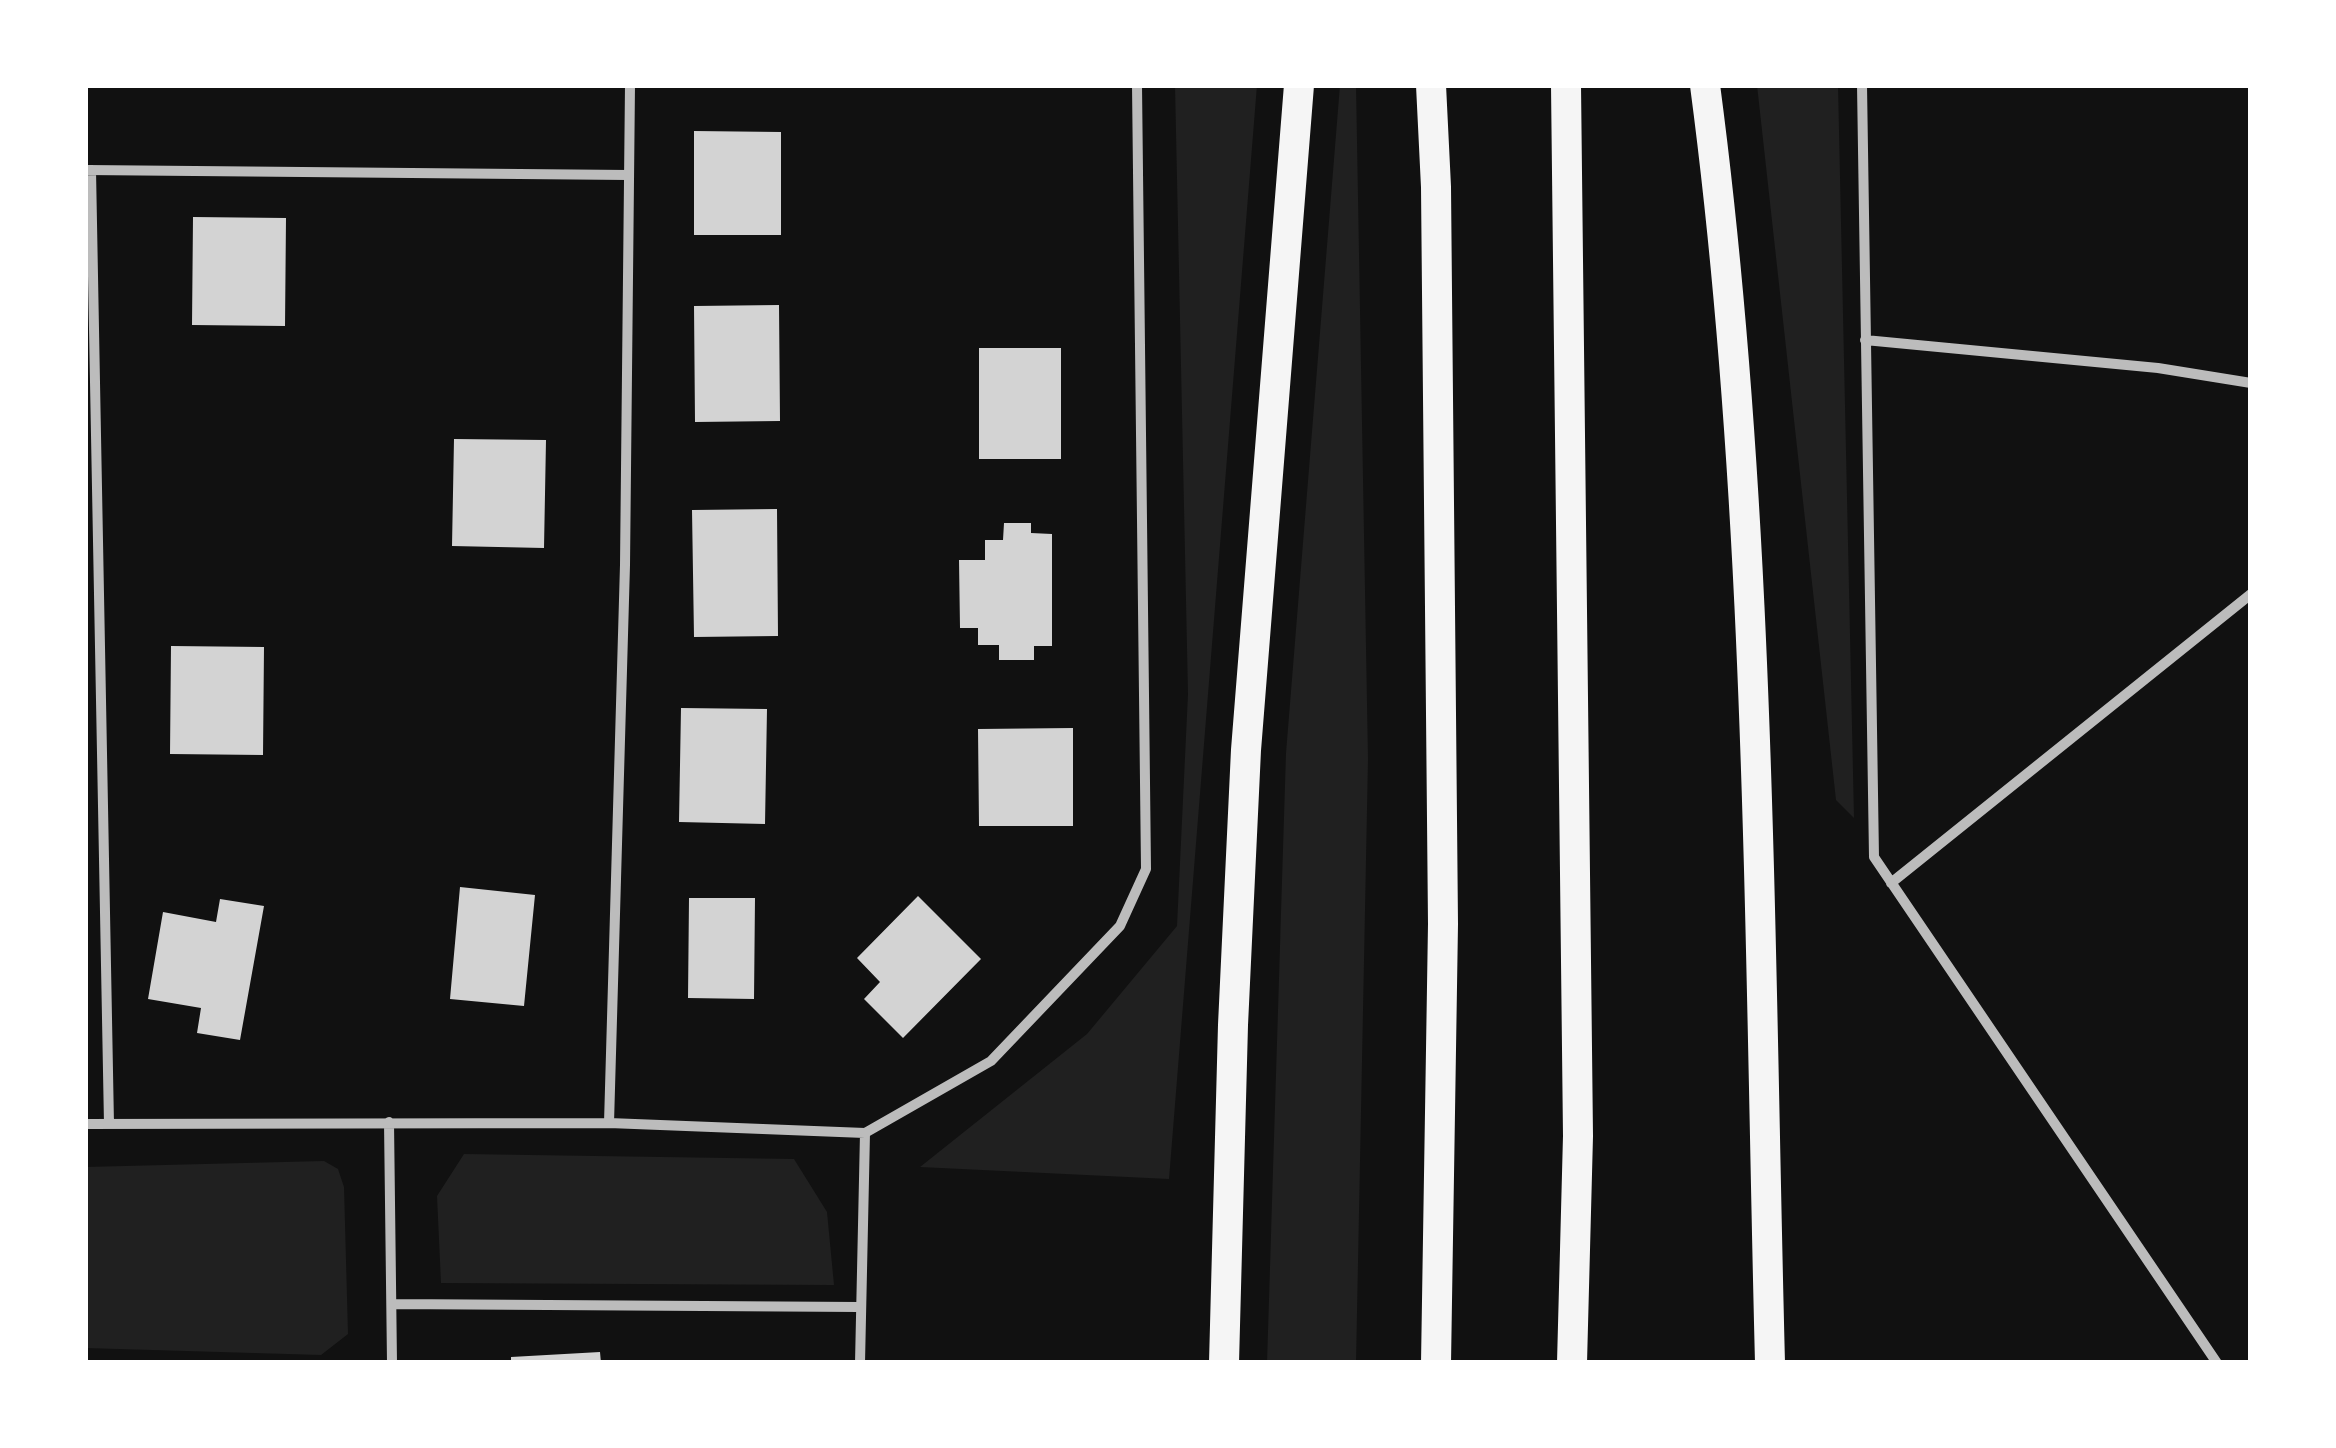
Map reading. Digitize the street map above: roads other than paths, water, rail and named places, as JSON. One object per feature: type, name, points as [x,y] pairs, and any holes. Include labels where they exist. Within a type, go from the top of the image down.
[{"type":"highway","points":[[1224,1363],[1233,1024],[1246,750],[1299,85]]},
{"type":"highway","points":[[1431,85],[1436,187],[1442,904],[1436,1363]]},
{"type":"highway","points":[[1566,85],[1578,1136],[1572,1363]]},
{"type":"highway","points":[[1706,85],[1719,186],[1751,611],[1770,1363]]},
{"type":"street","points":[[609,1122],[625,565],[630,85]]},
{"type":"street","points":[[85,1124],[609,1122],[865,1133],[990,1061],[1120,926],[1146,869],[1137,85]]},
{"type":"street","points":[[1862,85],[1874,858],[2217,1363]]},
{"type":"street","points":[[109,1124],[88,170],[628,176]]},
{"type":"street","points":[[1865,340],[2158,368],[2251,384]]},
{"type":"street","points":[[1891,883],[2251,594]]},
{"type":"street","points":[[389,1122],[392,1363]]},
{"type":"street","points":[[860,1363],[865,1133]]},
{"type":"street","points":[[392,1304],[859,1307]]}]
